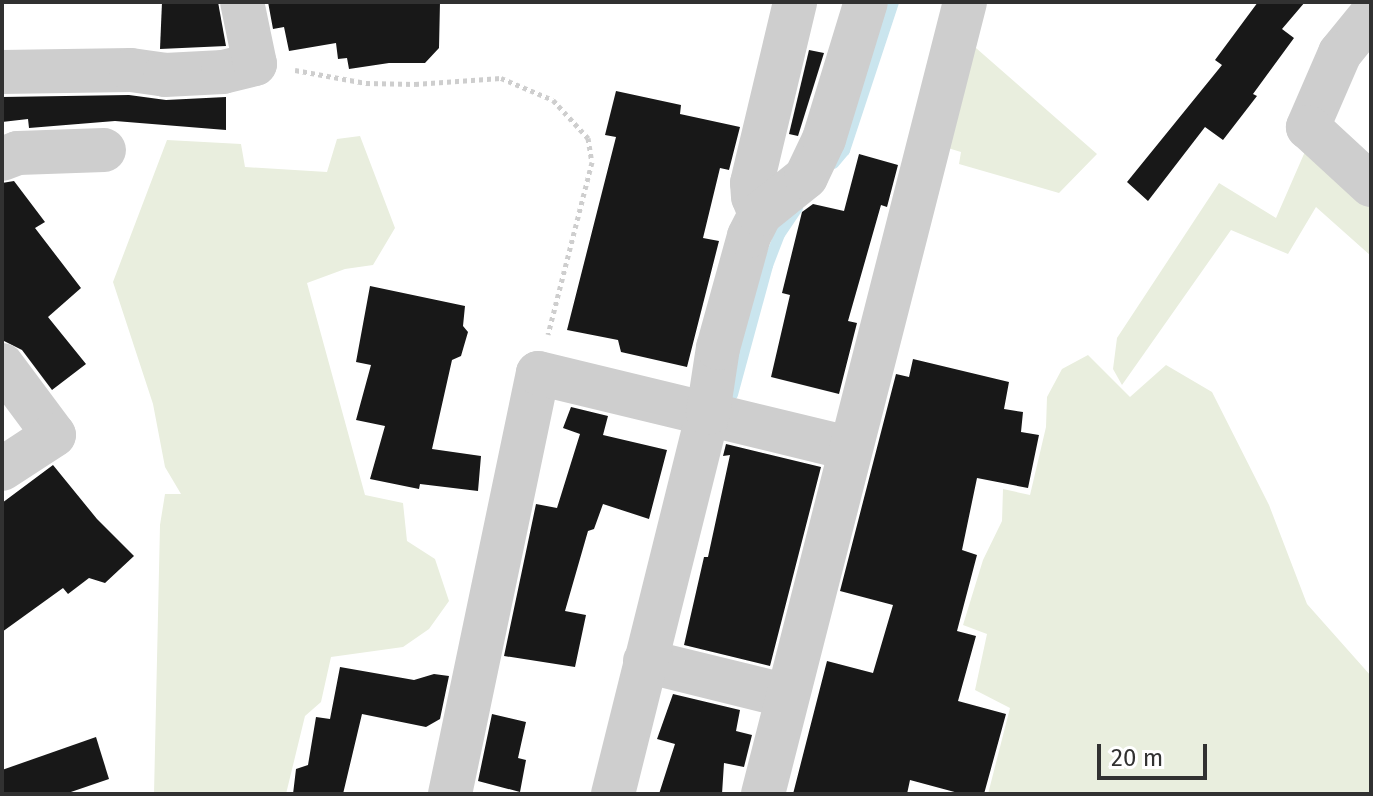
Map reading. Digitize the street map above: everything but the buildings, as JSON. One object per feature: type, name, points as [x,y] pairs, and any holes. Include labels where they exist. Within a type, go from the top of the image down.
[{"type":"street","points":[[2,72],[131,70],[165,75],[223,72],[255,64],[242,2]]},
{"type":"street","points":[[760,214],[753,197],[752,183],[795,2]]},
{"type":"street","points":[[613,794],[658,664],[721,418],[718,348],[749,236],[760,214],[806,177],[824,139],[866,2]]},
{"type":"street","points":[[763,794],[965,2]]},
{"type":"street","points":[[1371,15],[1340,53],[1308,127],[1371,185]]},
{"type":"street","points":[[2,159],[18,153],[104,150]]},
{"type":"street","points":[[2,365],[54,435],[2,469]]},
{"type":"street","points":[[450,794],[538,373],[849,448]]},
{"type":"street","points":[[658,664],[787,696]]},
{"type":"path","points":[[255,64],[366,83],[501,78],[553,100],[588,138],[592,162],[538,373]]},
{"type":"green space","points":[[968,41],[1097,154],[1059,193],[959,164],[961,152],[938,145]]},
{"type":"green space","points":[[360,136],[395,228],[373,265],[345,269],[307,283],[365,495],[403,503],[407,541],[435,559],[449,601],[429,629],[403,647],[331,657],[321,702],[305,716],[286,794],[154,794],[160,525],[165,494],[181,494],[165,467],[153,404],[113,282],[167,140],[241,144],[245,167],[327,172],[337,139]]},
{"type":"green space","points":[[1307,147],[1371,206],[1371,256],[1316,207],[1288,254],[1231,230],[1122,385],[1113,369],[1117,338],[1219,183],[1276,218]]},
{"type":"green space","points":[[1088,355],[1130,397],[1166,365],[1212,392],[1269,505],[1307,604],[1371,676],[1371,794],[988,794],[1010,708],[975,690],[987,634],[963,625],[983,560],[1002,521],[1003,489],[1030,495],[1046,427],[1047,397],[1062,369]]},
{"type":"waterway","points":[[833,163],[844,150],[893,2]]},
{"type":"waterway","points":[[732,394],[767,265],[779,234],[797,207]]}]
